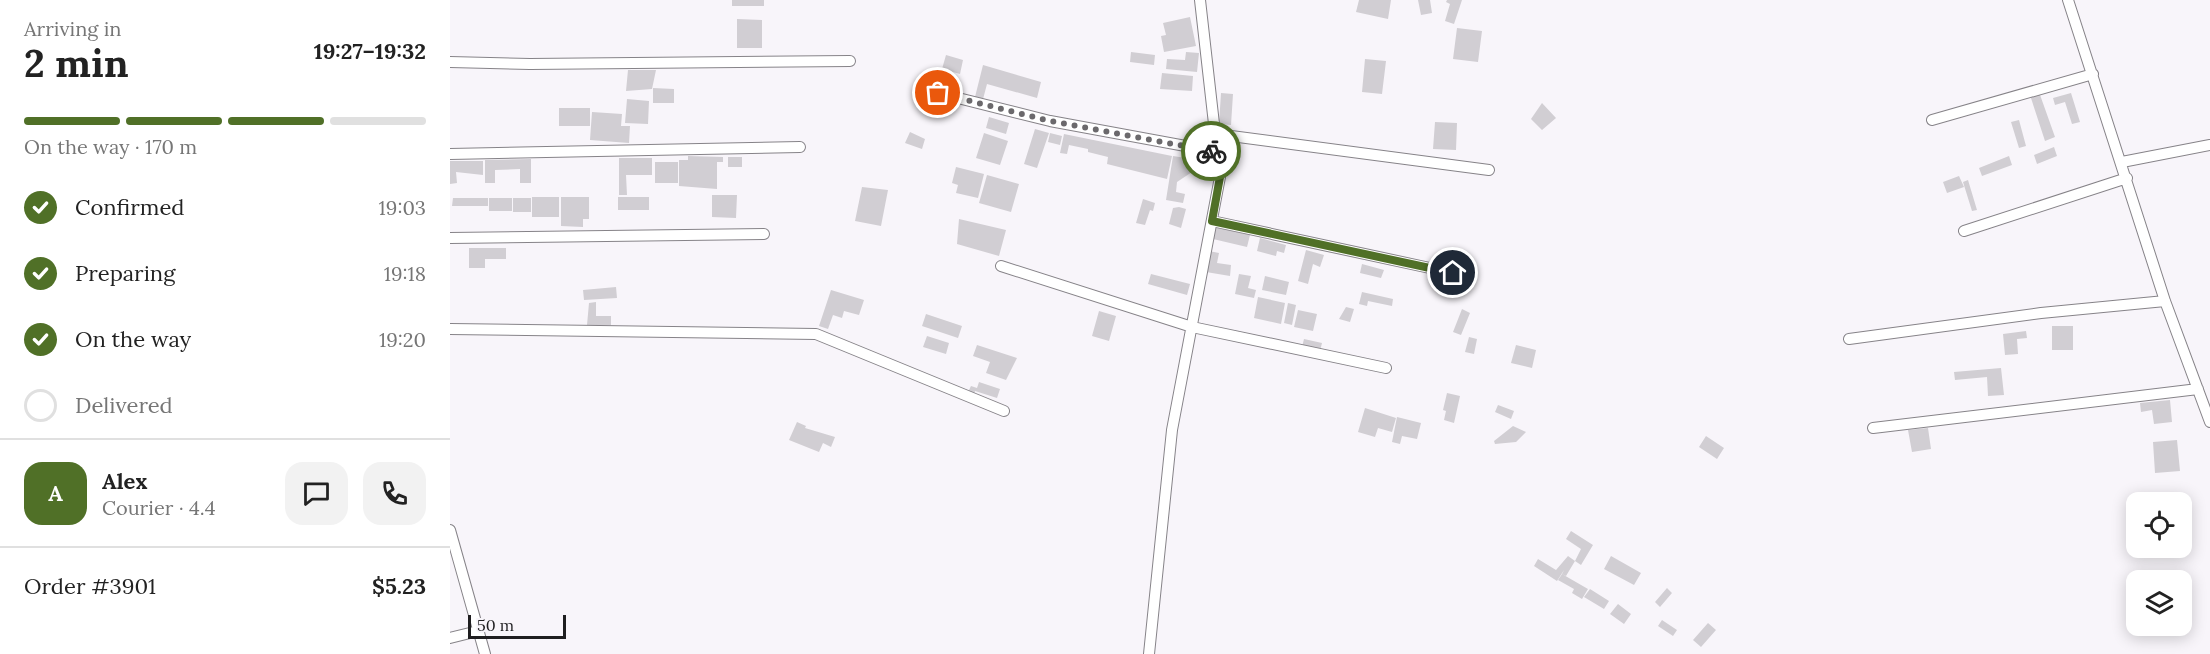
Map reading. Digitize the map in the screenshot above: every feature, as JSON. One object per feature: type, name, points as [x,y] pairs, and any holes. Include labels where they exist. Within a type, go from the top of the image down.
[{"type":"street","points":[[1149,654],[1172,430],[1220,177],[1200,0]]},
{"type":"street","points":[[2068,0],[2122,162],[2165,302],[2210,422]]},
{"type":"street","points":[[450,62],[530,64],[850,61]]},
{"type":"street","points":[[1932,120],[2092,74]]},
{"type":"street","points":[[938,93],[1050,121],[1218,152]]},
{"type":"street","points":[[1216,134],[1489,170]]},
{"type":"street","points":[[2122,162],[2210,146]]},
{"type":"street","points":[[450,154],[800,147]]},
{"type":"street","points":[[1964,231],[2127,178]]},
{"type":"street","points":[[1212,221],[1453,273]]},
{"type":"street","points":[[450,238],[764,234]]},
{"type":"street","points":[[1001,267],[1192,327],[1386,368]]},
{"type":"street","points":[[1849,339],[2042,314],[2165,302]]},
{"type":"street","points":[[450,329],[816,333],[1004,411]]},
{"type":"street","points":[[1873,428],[2198,389]]},
{"type":"street","points":[[450,530],[485,654]]},
{"type":"street","points":[[450,638],[478,631]]},
{"type":"building","points":[[732,0],[764,0],[764,6],[732,6]]},
{"type":"building","points":[[1359,0],[1391,0],[1388,19],[1356,12]]},
{"type":"building","points":[[1418,0],[1430,0],[1432,13],[1421,15]]},
{"type":"building","points":[[1447,0],[1462,0],[1454,24],[1445,21],[1450,4],[1446,2]]},
{"type":"building","points":[[1190,17],[1196,46],[1164,52],[1161,36],[1166,35],[1163,23]]},
{"type":"building","points":[[737,19],[762,20],[762,48],[737,48]]},
{"type":"building","points":[[1457,28],[1482,31],[1478,62],[1453,59]]},
{"type":"building","points":[[1131,52],[1155,55],[1154,65],[1130,62]]},
{"type":"building","points":[[1186,52],[1199,53],[1197,72],[1166,69],[1167,59],[1185,60]]},
{"type":"building","points":[[946,55],[963,60],[960,74],[942,69]]},
{"type":"building","points":[[1365,59],[1386,61],[1382,94],[1362,92]]},
{"type":"building","points":[[983,65],[1041,82],[1037,98],[987,84],[982,103],[974,101]]},
{"type":"building","points":[[628,70],[656,70],[652,89],[626,91]]},
{"type":"building","points":[[1162,73],[1193,76],[1192,91],[1160,89]]},
{"type":"building","points":[[653,88],[674,89],[674,103],[653,103]]},
{"type":"building","points":[[2039,92],[2055,137],[2045,141],[2030,95]]},
{"type":"building","points":[[1221,93],[1233,94],[1231,125],[1219,124]]},
{"type":"building","points":[[2071,93],[2080,122],[2072,124],[2065,102],[2055,105],[2053,98]]},
{"type":"building","points":[[627,99],[649,101],[648,124],[625,123]]},
{"type":"building","points":[[934,101],[952,108],[950,115],[932,109]]},
{"type":"building","points":[[1542,103],[1556,118],[1542,130],[1531,119]]},
{"type":"building","points":[[559,108],[590,108],[590,126],[559,126]]},
{"type":"building","points":[[592,112],[622,114],[621,126],[630,126],[629,143],[590,140]]},
{"type":"building","points":[[989,117],[1009,123],[1006,134],[986,128]]},
{"type":"building","points":[[2019,120],[2026,146],[2019,148],[2011,122]]},
{"type":"building","points":[[1435,122],[1457,123],[1456,150],[1433,149]]},
{"type":"building","points":[[1035,129],[1049,133],[1037,168],[1024,164]]},
{"type":"building","points":[[910,132],[925,139],[922,149],[905,143]]},
{"type":"building","points":[[984,133],[1008,141],[1000,165],[976,158]]},
{"type":"building","points":[[1050,133],[1062,136],[1060,145],[1048,142]]},
{"type":"building","points":[[1064,134],[1172,156],[1167,179],[1107,164],[1108,157],[1088,152],[1088,149],[1069,145],[1067,154],[1060,153]]},
{"type":"building","points":[[2054,147],[2057,156],[2037,164],[2034,155]]},
{"type":"building","points":[[688,156],[723,157],[723,162],[717,162],[717,189],[679,186],[679,160],[688,160]]},
{"type":"building","points":[[1173,156],[1198,160],[1195,170],[1177,182],[1176,192],[1185,194],[1183,203],[1166,200]]},
{"type":"building","points":[[2009,156],[2012,165],[1982,176],[1979,168]]},
{"type":"building","points":[[728,157],[742,157],[742,167],[728,167]]},
{"type":"building","points":[[619,158],[652,158],[652,175],[626,175],[627,195],[619,195]]},
{"type":"building","points":[[531,159],[531,183],[520,183],[520,169],[495,170],[495,183],[485,183],[485,160]]},
{"type":"building","points":[[450,161],[483,161],[483,175],[456,172],[457,183],[450,184]]},
{"type":"building","points":[[655,162],[678,162],[678,183],[655,183]]},
{"type":"building","points":[[956,167],[984,174],[978,198],[956,193],[958,185],[952,183]]},
{"type":"building","points":[[987,175],[1019,184],[1011,212],[979,203]]},
{"type":"building","points":[[1959,176],[1964,187],[1947,193],[1943,182]]},
{"type":"building","points":[[1968,180],[1977,210],[1972,211],[1963,182]]},
{"type":"building","points":[[862,187],[888,190],[881,226],[855,221]]},
{"type":"building","points":[[712,195],[737,195],[736,218],[712,217]]},
{"type":"building","points":[[532,197],[559,197],[559,217],[532,217]]},
{"type":"building","points":[[561,197],[589,197],[589,219],[583,219],[583,227],[561,226]]},
{"type":"building","points":[[618,197],[649,197],[649,210],[618,210]]},
{"type":"building","points":[[453,198],[488,198],[488,206],[452,206]]},
{"type":"building","points":[[489,198],[512,198],[512,211],[489,211]]},
{"type":"building","points":[[513,198],[531,198],[531,212],[513,212]]},
{"type":"building","points":[[1143,199],[1155,203],[1145,225],[1136,223]]},
{"type":"building","points":[[1173,208],[1186,209],[1181,228],[1169,224]]},
{"type":"building","points":[[959,219],[1006,230],[999,256],[957,244]]},
{"type":"building","points":[[1216,227],[1250,235],[1247,247],[1213,239]]},
{"type":"building","points":[[1260,238],[1286,245],[1284,253],[1277,251],[1276,256],[1257,251]]},
{"type":"building","points":[[469,248],[506,248],[506,259],[485,259],[485,268],[469,268]]},
{"type":"building","points":[[1306,250],[1324,255],[1320,267],[1313,264],[1308,284],[1298,281]]},
{"type":"building","points":[[1209,251],[1219,253],[1217,263],[1231,265],[1230,276],[1206,272]]},
{"type":"building","points":[[1362,264],[1384,270],[1381,278],[1360,273]]},
{"type":"building","points":[[1151,274],[1190,284],[1187,295],[1148,284]]},
{"type":"building","points":[[1239,274],[1251,276],[1248,288],[1256,290],[1254,298],[1235,294]]},
{"type":"building","points":[[1265,276],[1289,282],[1286,295],[1262,290]]},
{"type":"building","points":[[616,287],[617,298],[584,300],[583,290]]},
{"type":"building","points":[[831,290],[864,300],[859,315],[844,311],[842,318],[833,315],[828,329],[819,326]]},
{"type":"building","points":[[1362,292],[1393,299],[1392,306],[1368,301],[1367,306],[1359,304]]},
{"type":"building","points":[[1258,297],[1285,303],[1281,324],[1254,318]]},
{"type":"building","points":[[596,302],[596,316],[611,316],[611,325],[587,325],[589,303]]},
{"type":"building","points":[[1288,303],[1296,305],[1292,325],[1284,323]]},
{"type":"building","points":[[1346,307],[1354,309],[1350,322],[1339,319]]},
{"type":"building","points":[[1462,309],[1470,313],[1461,335],[1453,332]]},
{"type":"building","points":[[1298,310],[1317,314],[1313,331],[1294,327]]},
{"type":"building","points":[[1099,311],[1116,316],[1109,341],[1092,336]]},
{"type":"building","points":[[926,314],[962,326],[958,338],[922,326]]},
{"type":"building","points":[[2052,326],[2073,326],[2073,350],[2052,350]]},
{"type":"building","points":[[2026,331],[2027,338],[2017,339],[2018,354],[2005,355],[2003,334]]},
{"type":"building","points":[[927,336],[949,343],[946,354],[923,347]]},
{"type":"building","points":[[1469,337],[1477,339],[1474,354],[1465,352]]},
{"type":"building","points":[[1304,339],[1322,343],[1320,351],[1302,347]]},
{"type":"building","points":[[977,345],[1017,358],[1006,380],[986,373],[990,362],[973,356]]},
{"type":"building","points":[[1516,345],[1536,350],[1532,368],[1511,363]]},
{"type":"building","points":[[2001,368],[2004,395],[1988,396],[1987,377],[1955,380],[1954,372]]},
{"type":"building","points":[[979,382],[1000,389],[997,398],[975,391],[974,395],[968,392],[971,386],[977,388]]},
{"type":"building","points":[[1447,393],[1460,396],[1454,423],[1444,420],[1446,411],[1443,410]]},
{"type":"building","points":[[2170,400],[2172,422],[2154,424],[2152,410],[2141,412],[2140,403]]},
{"type":"building","points":[[1498,405],[1514,411],[1511,419],[1495,412]]},
{"type":"building","points":[[1365,408],[1396,418],[1392,432],[1378,428],[1375,437],[1358,432]]},
{"type":"building","points":[[1397,417],[1421,423],[1417,439],[1402,436],[1400,444],[1392,442]]},
{"type":"building","points":[[797,422],[806,426],[805,428],[835,437],[831,447],[823,443],[819,452],[789,440]]},
{"type":"building","points":[[1513,426],[1526,432],[1516,442],[1495,444],[1494,441]]},
{"type":"building","points":[[1928,428],[1931,449],[1912,452],[1908,430]]},
{"type":"building","points":[[1706,436],[1724,448],[1717,459],[1699,447]]},
{"type":"building","points":[[2177,440],[2180,471],[2155,473],[2153,442]]},
{"type":"building","points":[[1571,531],[1593,545],[1581,565],[1575,561],[1581,549],[1566,539]]},
{"type":"building","points":[[1568,556],[1575,561],[1566,576],[1562,574],[1564,570],[1557,581],[1534,566],[1538,559],[1556,570]]},
{"type":"building","points":[[1611,556],[1641,573],[1634,585],[1604,569]]},
{"type":"building","points":[[1562,574],[1588,589],[1582,599],[1572,593],[1574,589],[1558,580]]},
{"type":"building","points":[[1667,588],[1672,593],[1660,607],[1655,602]]},
{"type":"building","points":[[1590,589],[1609,601],[1604,609],[1584,597]]},
{"type":"building","points":[[1618,604],[1631,614],[1624,624],[1610,614]]},
{"type":"building","points":[[1662,620],[1677,630],[1673,636],[1658,626]]},
{"type":"building","points":[[1708,623],[1716,630],[1701,647],[1693,640]]},
{"type":"way so far","points":[[938,93],[1050,121],[1211,151]]},
{"type":"route","points":[[1211,151],[1218,152],[1220,177],[1212,221],[1453,273]]}]
